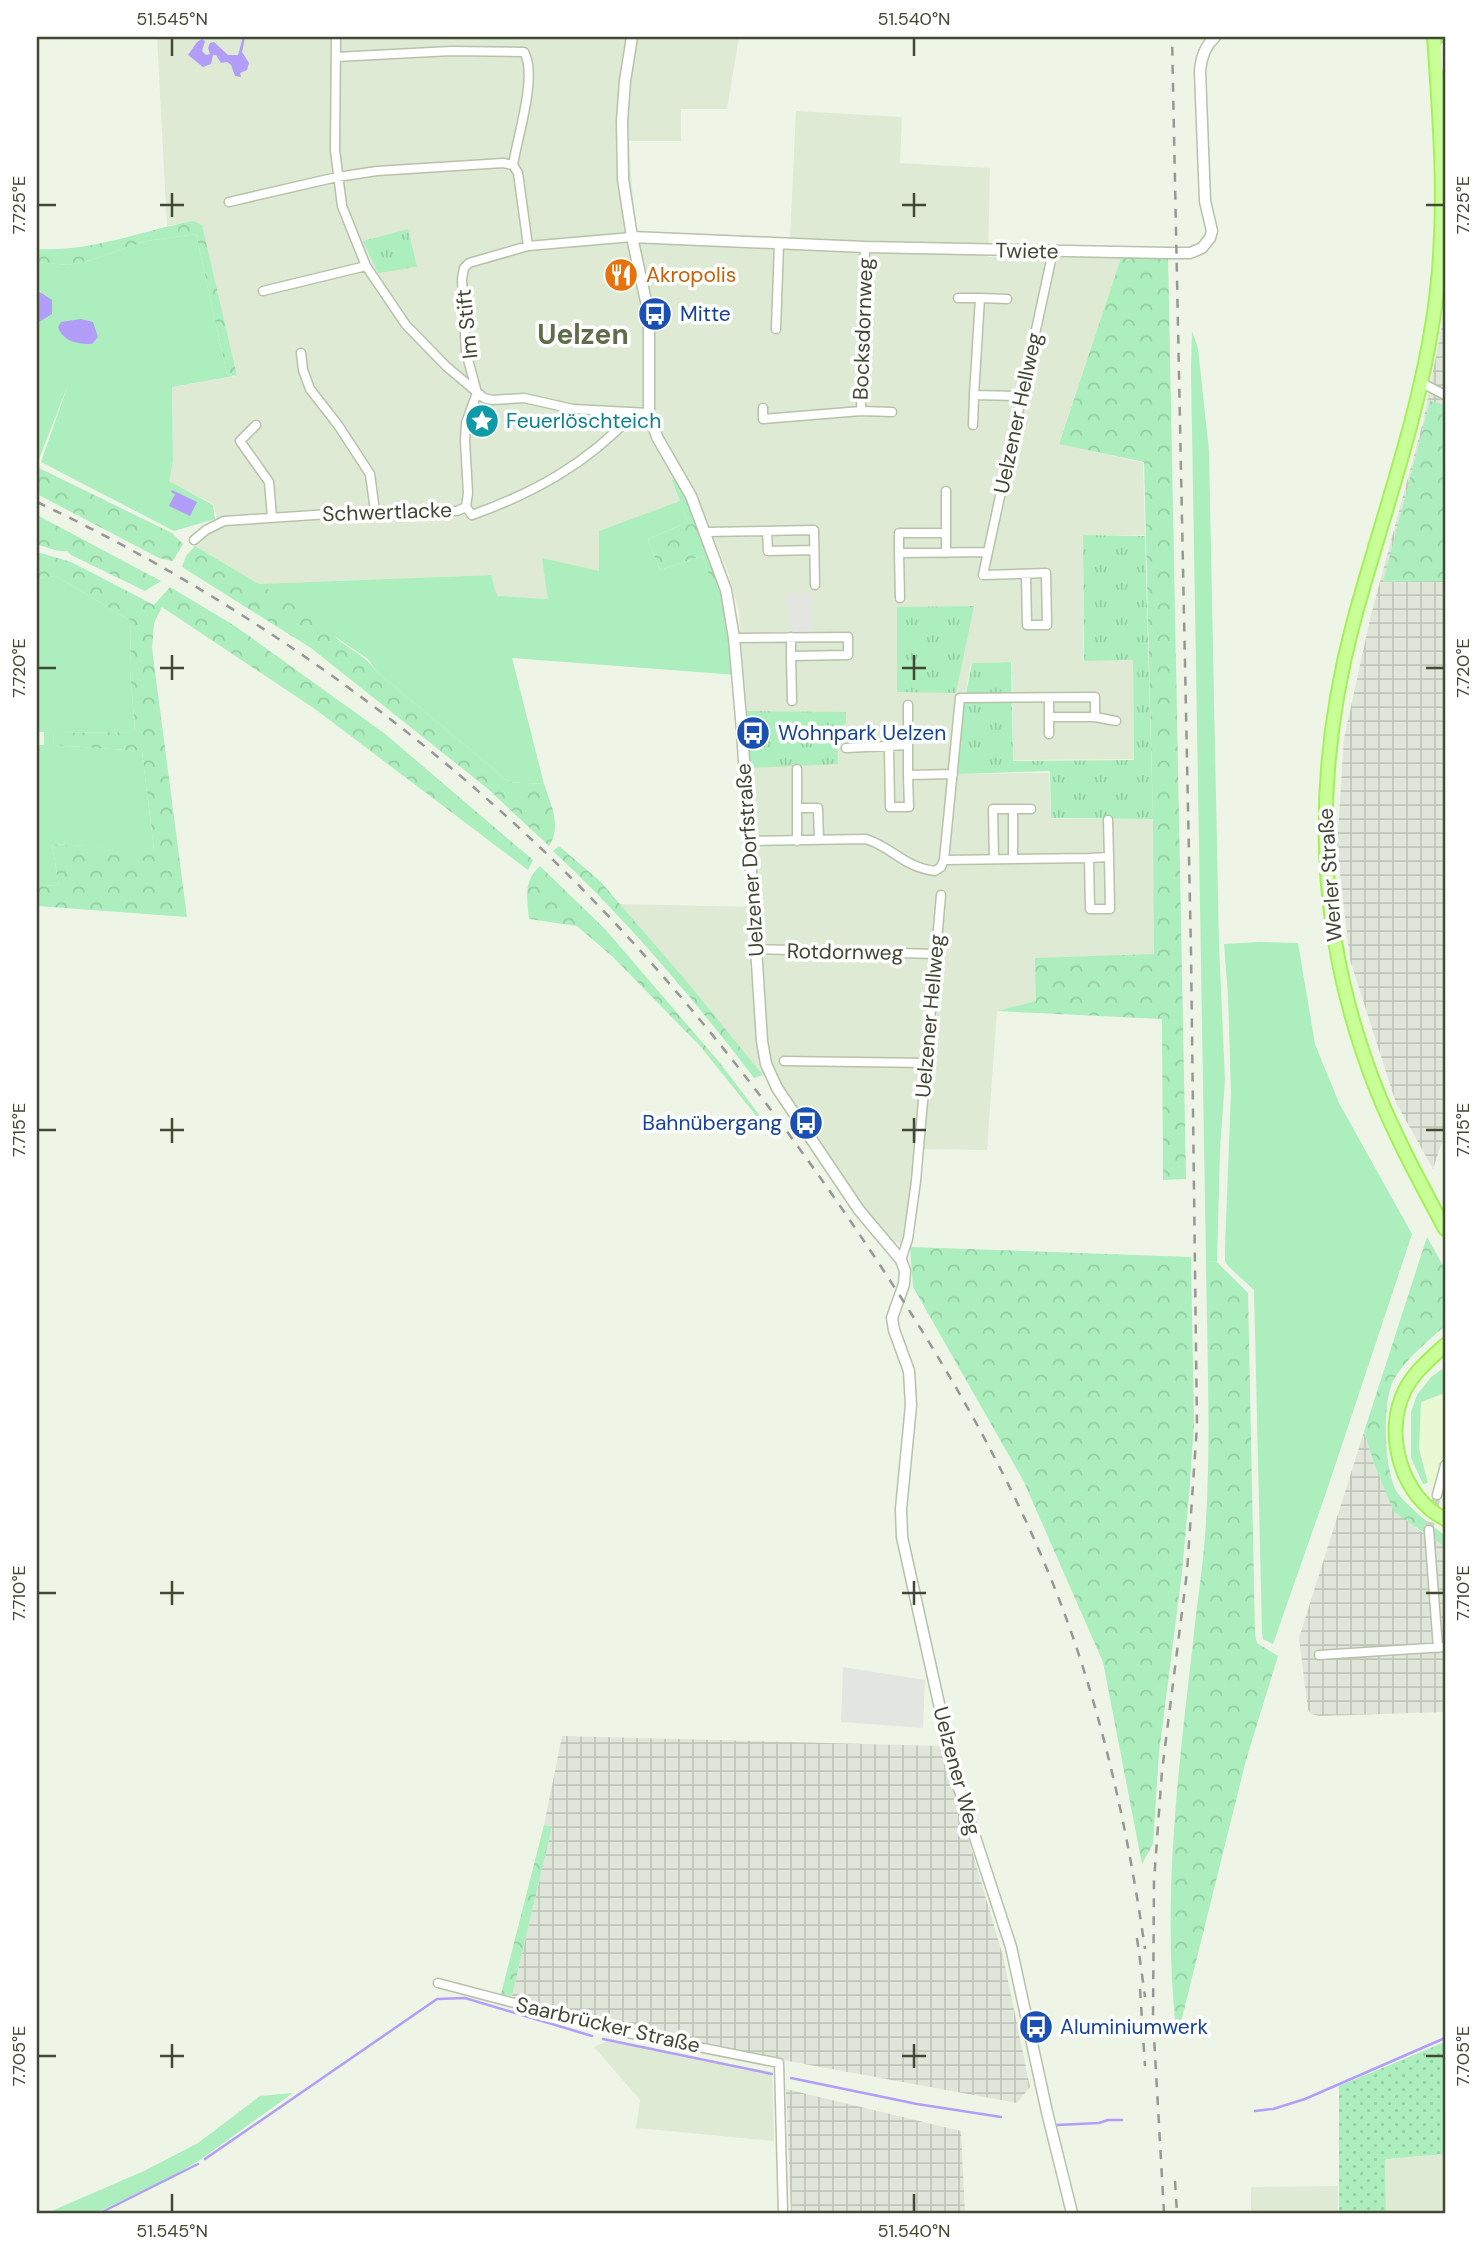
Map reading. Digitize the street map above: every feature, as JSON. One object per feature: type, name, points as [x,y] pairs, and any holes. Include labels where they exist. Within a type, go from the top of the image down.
[{"type":"main road","points":[[1422,383],[1441,256],[1443,184],[1434,37]]},
{"type":"main road","name":"Werler Straße","points":[[1422,383],[1353,624],[1334,717],[1325,790],[1325,862],[1336,958],[1347,1002],[1377,1092],[1445,1229]]},
{"type":"main road","points":[[1443,1349],[1419,1369],[1404,1391],[1398,1408],[1395,1443],[1399,1461],[1413,1488],[1423,1502],[1445,1519]]},
{"type":"street","points":[[336,37],[337,177],[350,230],[366,266],[406,324],[447,368],[477,393],[492,400],[524,398],[573,409],[649,413]]},
{"type":"street","name":"Uelzener Dorfstraße","points":[[632,37],[625,81],[623,179],[649,315],[649,413],[657,437],[683,480],[706,532],[726,590],[734,638],[764,1053],[772,1081],[839,1182],[901,1260]]},
{"type":"street","name":"Twiete","points":[[632,237],[865,247],[1190,253],[1202,248],[1212,231],[1205,201],[1200,71],[1205,49],[1215,37]]},
{"type":"street","points":[[1437,75],[1445,47]]},
{"type":"street","points":[[336,57],[451,51],[524,52],[528,69],[527,102],[513,165],[518,173],[528,246]]},
{"type":"street","points":[[229,202],[337,177],[414,167],[503,163],[513,165]]},
{"type":"street","name":"Im Stift","points":[[466,507],[466,432],[477,393],[467,352],[462,279],[464,268],[469,263],[528,246],[632,237]]},
{"type":"street","points":[[776,329],[779,244]]},
{"type":"street","name":"Bocksdornweg","points":[[861,411],[865,247]]},
{"type":"street","name":"Uelzener Hellweg","points":[[1026,574],[983,575],[1053,251]]},
{"type":"street","points":[[262,291],[366,266]]},
{"type":"street","points":[[958,298],[1007,299]]},
{"type":"street","points":[[973,425],[979,298]]},
{"type":"street","points":[[301,353],[303,370],[310,389],[338,425],[370,474],[375,511]]},
{"type":"street","points":[[1422,383],[1445,395]]},
{"type":"street","points":[[974,395],[1022,396]]},
{"type":"street","points":[[763,408],[763,423],[861,411],[892,412]]},
{"type":"street","name":"Schwertlacke","points":[[194,540],[224,521],[375,511],[457,512],[466,507],[472,515],[507,503],[578,464],[611,438],[633,414]]},
{"type":"street","points":[[256,425],[240,441],[269,482],[272,517]]},
{"type":"street","points":[[946,491],[946,553]]},
{"type":"street","points":[[706,532],[814,530],[815,585]]},
{"type":"street","points":[[767,531],[768,551],[814,550]]},
{"type":"street","points":[[900,598],[899,533],[946,533]]},
{"type":"street","points":[[899,553],[988,552]]},
{"type":"street","points":[[1046,573],[1047,625],[1027,625],[1026,574],[1046,573]]},
{"type":"street","points":[[791,637],[792,701]]},
{"type":"street","points":[[734,638],[848,637],[848,655],[791,656]]},
{"type":"street","points":[[748,841],[866,839],[883,845],[902,861],[918,868],[935,870],[944,860],[960,698],[1095,697],[1096,717]]},
{"type":"street","points":[[1049,698],[1049,734]]},
{"type":"street","points":[[890,747],[890,807],[909,807],[908,705]]},
{"type":"street","points":[[1049,717],[1096,717],[1116,721]]},
{"type":"street","points":[[846,748],[908,746]]},
{"type":"street","points":[[797,769],[797,841]]},
{"type":"street","points":[[908,775],[953,774]]},
{"type":"street","points":[[797,808],[818,808],[818,840]]},
{"type":"street","points":[[994,859],[993,809],[1031,809]]},
{"type":"street","points":[[1013,809],[1013,859]]},
{"type":"street","points":[[1089,858],[1090,909],[1110,909],[1108,820]]},
{"type":"street","points":[[944,860],[1109,857]]},
{"type":"street","name":"Uelzener Hellweg","points":[[901,1260],[908,1239],[916,1181],[941,895]]},
{"type":"street","name":"Rotdornweg","points":[[756,949],[935,954]]},
{"type":"street","points":[[784,1061],[927,1063]]},
{"type":"street","name":"Uelzener Weg","points":[[901,1260],[905,1277],[892,1323],[909,1371],[911,1397],[911,1427],[901,1509],[902,1537],[955,1776],[1018,1973],[1047,2112],[1072,2213]]},
{"type":"street","points":[[1437,1494],[1445,1465]]},
{"type":"street","points":[[1319,1655],[1441,1648],[1429,1530]]},
{"type":"street","name":"Saarbrücker Straße","points":[[438,1983],[628,2033],[779,2063],[783,2213]]},
{"type":"shaded area","points":[[157,37],[739,37],[727,109],[681,109],[681,141],[629,141],[635,231],[790,237],[796,111],[902,117],[900,163],[990,168],[988,257],[1121,258],[1059,443],[1143,463],[1145,535],[1083,535],[1083,661],[1133,660],[1134,759],[1013,760],[1012,662],[971,663],[963,706],[957,774],[1049,773],[1051,819],[1153,819],[1155,955],[1037,1001],[997,1011],[987,1150],[923,1149],[910,1247],[893,1241],[871,1218],[763,1075],[688,983],[618,904],[759,907],[739,612],[727,569],[696,496],[599,531],[599,571],[548,599],[496,597],[490,575],[258,584],[195,546],[204,536],[220,527],[213,504],[168,481],[173,461],[172,387],[236,376],[193,221],[167,226]]},
{"type":"shaded area","points":[[243,37],[242,52],[249,63],[247,70],[240,73],[241,77],[235,76],[231,65],[227,62],[221,63],[216,55],[213,55],[211,64],[203,67],[188,55],[202,39],[205,41],[202,51],[206,55],[210,54],[210,43],[214,42],[228,55],[238,55]]},
{"type":"shaded area","points":[[37,290],[52,300],[52,314],[39,322],[37,321]]},
{"type":"shaded area","points":[[1445,310],[1445,1134],[1433,1169],[1396,1103],[1350,960],[1337,847],[1344,738],[1371,615],[1423,422]]},
{"type":"shaded area","points":[[81,319],[93,322],[98,337],[92,344],[76,343],[60,332],[58,327],[61,322]]},
{"type":"shaded area","points":[[172,490],[197,502],[190,516],[169,506],[175,494]]},
{"type":"shaded area","points":[[788,594],[811,594],[812,632],[789,633]]},
{"type":"shaded area","points":[[1445,1394],[1445,1499],[1428,1483],[1419,1450],[1421,1402]]},
{"type":"shaded area","points":[[1364,1432],[1375,1466],[1417,1529],[1445,1547],[1445,1712],[1319,1716],[1308,1710],[1299,1638]]},
{"type":"shaded area","points":[[843,1667],[925,1680],[923,1728],[841,1722]]},
{"type":"shaded area","points":[[562,1736],[941,1746],[1003,1956],[1030,2087],[1017,2103],[760,2056],[605,2024],[512,1996],[552,1827],[544,1825]]},
{"type":"shaded area","points":[[607,2041],[772,2072],[774,2141],[636,2128],[640,2100],[594,2047]]},
{"type":"shaded area","points":[[786,2089],[961,2131],[965,2213],[791,2213]]},
{"type":"shaded area","points":[[1445,2154],[1445,2213],[1386,2213],[1385,2159]]},
{"type":"shaded area","points":[[1338,2186],[1338,2213],[1251,2213],[1251,2187]]},
{"type":"green space","points":[[193,221],[202,225],[237,376],[227,374],[196,234],[146,241],[68,265],[37,262],[37,249],[96,244]]},
{"type":"green space","points":[[408,229],[417,267],[378,273],[363,241]]},
{"type":"green space","points":[[196,234],[227,374],[234,376],[172,387],[173,461],[169,481],[213,505],[215,519],[174,531],[41,462],[68,385],[37,464],[37,321],[41,291],[37,290],[37,262],[68,265],[146,241]]},
{"type":"green space","points":[[1123,252],[1168,253],[1186,1179],[1163,1180],[1162,1019],[997,1011],[1036,1001],[1035,958],[1154,954],[1144,462],[1059,444]]},
{"type":"green space","points":[[1192,331],[1198,348],[1209,451],[1219,945],[1225,1080],[1217,1262],[1206,1261]]},
{"type":"green space","points":[[1430,401],[1445,405],[1445,581],[1383,582]]},
{"type":"green space","points":[[37,467],[172,533],[183,544],[173,561],[159,558],[37,494]]},
{"type":"green space","points":[[672,480],[683,480],[728,598],[718,599],[702,556],[660,570],[648,539],[688,522]]},
{"type":"green space","points":[[680,501],[688,522],[648,539],[660,570],[702,556],[718,598],[728,598],[737,675],[512,658],[544,784],[509,782],[377,672],[368,659],[258,584],[491,575],[497,596],[548,599],[542,558],[599,571],[599,531]]},
{"type":"green space","points":[[37,515],[161,581],[145,591],[67,551],[37,545]]},
{"type":"green space","points":[[1083,535],[1145,536],[1153,819],[1051,818],[1050,771],[958,774],[964,704],[972,663],[1011,662],[1013,761],[1134,760],[1133,660],[1084,661]]},
{"type":"green space","points":[[195,546],[327,625],[337,638],[509,782],[544,784],[555,823],[549,846],[487,788],[311,648],[182,567],[186,556]]},
{"type":"green space","points":[[37,552],[71,562],[154,605],[170,587],[235,626],[384,733],[533,860],[528,870],[315,709],[162,607],[154,623],[152,648],[187,917],[37,906],[37,885],[59,886],[52,844],[154,849],[142,751],[53,745],[54,733],[135,732],[130,669],[131,621],[56,576],[37,578]]},
{"type":"green space","points":[[56,576],[131,621],[130,669],[135,732],[54,733],[53,745],[142,751],[154,850],[52,844],[59,886],[37,885],[37,745],[44,745],[44,732],[37,732],[37,578]]},
{"type":"green space","points":[[974,606],[956,693],[897,692],[897,607]]},
{"type":"green space","points":[[746,711],[846,712],[846,723],[837,730],[838,764],[748,768]]},
{"type":"green space","points":[[559,846],[600,881],[763,1075],[754,1078],[658,960],[607,904],[553,851]]},
{"type":"green space","points":[[540,866],[605,929],[720,1063],[761,1117],[766,1128],[700,1046],[613,957],[577,926],[529,919],[529,884]]},
{"type":"green space","points":[[1298,943],[1315,1044],[1339,1103],[1412,1234],[1273,1644],[1263,1639],[1262,1633],[1254,1290],[1225,1261],[1231,1092],[1224,944]]},
{"type":"green space","points":[[1427,1237],[1445,1269],[1445,1326],[1410,1358],[1393,1381],[1387,1405],[1386,1437],[1389,1469],[1397,1492],[1419,1515],[1445,1535],[1445,1547],[1394,1512],[1364,1432]]},
{"type":"green space","points":[[910,1247],[1191,1257],[1194,1424],[1189,1496],[1159,1753],[1153,1844],[1142,1864],[1103,1662],[1023,1480],[913,1287]]},
{"type":"green space","points":[[1206,1261],[1217,1262],[1248,1293],[1255,1634],[1257,1643],[1278,1656],[1246,1760],[1177,2038],[1172,1988],[1171,1889],[1177,1790],[1206,1521]]},
{"type":"green space","points":[[1445,1367],[1445,1393],[1421,1402],[1419,1449],[1428,1483],[1423,1484],[1411,1458],[1411,1412],[1417,1395],[1431,1377]]},
{"type":"green space","points":[[544,1825],[552,1827],[512,1996],[501,1994]]},
{"type":"green space","points":[[1445,2042],[1445,2154],[1385,2159],[1386,2213],[1339,2213],[1339,2086]]},
{"type":"green space","points":[[293,2093],[197,2162],[171,2177],[96,2213],[47,2213],[144,2171],[198,2143],[260,2096]]},
{"type":"waterway","points":[[205,2159],[437,1999],[465,1998],[592,2036]]},
{"type":"waterway","points":[[1255,2111],[1273,2109],[1305,2099],[1445,2038]]},
{"type":"waterway","points":[[603,2039],[772,2074]]},
{"type":"waterway","points":[[791,2078],[917,2104],[1001,2117]]},
{"type":"waterway","points":[[1057,2125],[1122,2120]]},
{"type":"waterway","points":[[100,2213],[198,2164]]},
{"type":"tunnel","points":[[1429,1530],[1437,1495]]},
{"type":"railway","points":[[1164,2213],[1153,2019],[1154,1881],[1162,1771],[1187,1572],[1197,1426],[1191,953],[1172,37]]},
{"type":"railway","points":[[37,502],[202,590],[359,695],[433,753],[573,879],[669,983],[761,1097],[847,1216],[927,1338],[999,1466],[1041,1554],[1074,1641],[1101,1728],[1122,1815],[1145,1949]]},
{"type":"railway","points":[[1137,1938],[1145,1997]]},
{"type":"railway","points":[[1140,1989],[1145,2066]]},
{"type":"railway","points":[[1175,2181],[1177,2213]]},
{"type":"place","name":"Akropolis","points":[[621,275]]},
{"type":"place","name":"Mitte","points":[[655,314]]},
{"type":"place","name":"Feuerlöschteich","points":[[482,421]]},
{"type":"place","name":"Wohnpark Uelzen","points":[[753,733]]},
{"type":"place","name":"Bahnübergang","points":[[806,1123]]},
{"type":"place","name":"Aluminiumwerk","points":[[1036,2027]]},
{"type":"district","name":"Uelzen","points":[[583,334]]}]
